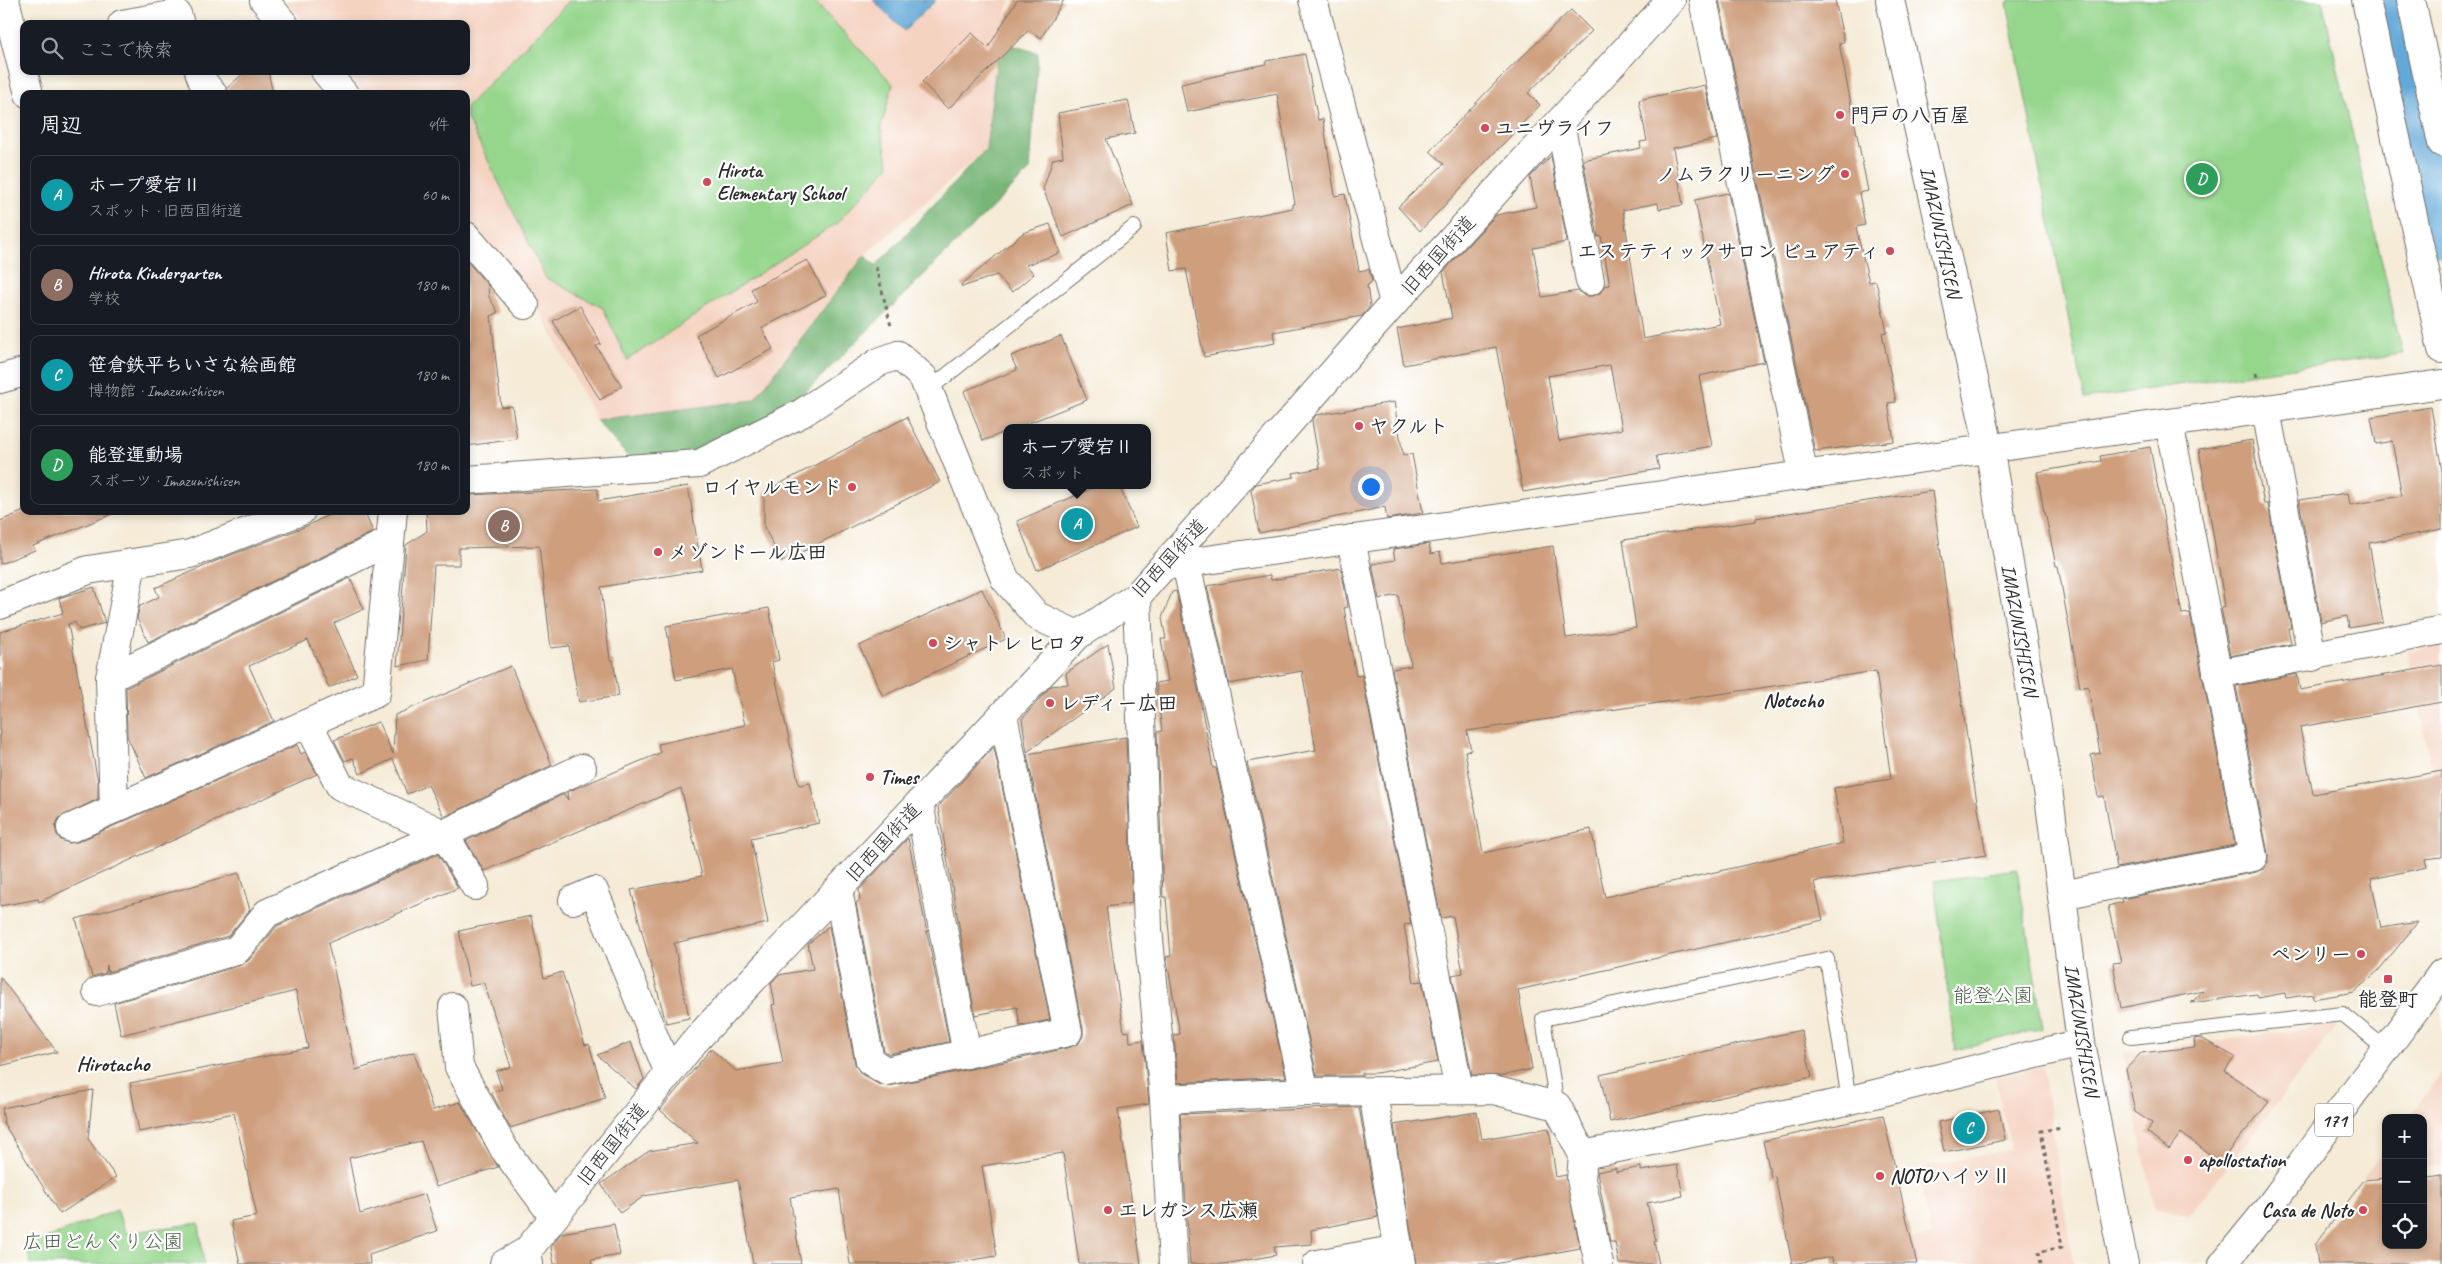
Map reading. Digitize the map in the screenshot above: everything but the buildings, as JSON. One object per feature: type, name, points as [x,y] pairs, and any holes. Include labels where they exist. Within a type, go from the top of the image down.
[{"type":"main road","points":[[5,0],[13,43],[20,65]]},
{"type":"main road","points":[[264,0],[281,20]]},
{"type":"main road","points":[[1313,0],[1394,304]]},
{"type":"main road","name":"旧西国街道","points":[[520,1260],[693,1043],[1078,635],[1137,596],[1176,565],[1394,304],[1671,0]]},
{"type":"main road","points":[[1703,0],[1804,476]]},
{"type":"main road","name":"IMAZUNISHISEN","points":[[1890,0],[1988,447],[2049,796],[2081,1043],[2124,1264]]},
{"type":"main road","points":[[2366,0],[2442,349]]},
{"type":"main road","points":[[2411,0],[2439,109],[2442,143]]},
{"type":"main road","points":[[144,20],[177,14],[179,20]]},
{"type":"main road","points":[[23,75],[28,90]]},
{"type":"main road","points":[[200,75],[210,90]]},
{"type":"main road","points":[[327,75],[341,90]]},
{"type":"main road","points":[[1560,122],[1590,281]]},
{"type":"main road","points":[[470,241],[525,305]]},
{"type":"main road","points":[[470,480],[699,464],[802,413],[879,362],[898,356],[923,377],[1005,579],[1038,616],[1078,635]]},
{"type":"main road","points":[[0,379],[20,373]]},
{"type":"main road","points":[[1304,1092],[1176,565],[1804,476],[1988,447],[2266,410],[2442,384]]},
{"type":"main road","points":[[2266,410],[2312,657]]},
{"type":"main road","points":[[2062,895],[2253,856],[2169,423]]},
{"type":"main road","points":[[0,605],[88,570],[190,554],[291,515]]},
{"type":"main road","points":[[72,828],[376,693],[393,515]]},
{"type":"main road","points":[[1351,539],[1459,1090]]},
{"type":"main road","points":[[110,678],[390,542]]},
{"type":"main road","points":[[114,809],[110,678],[132,563]]},
{"type":"main road","points":[[1137,596],[1148,929],[1164,1099],[1173,1264]]},
{"type":"main road","points":[[2218,674],[2442,630]]},
{"type":"main road","points":[[838,890],[870,1061],[886,1071],[1068,1032],[1003,715]]},
{"type":"main road","points":[[308,723],[340,786],[444,834],[475,886]]},
{"type":"main road","points":[[97,992],[237,950],[267,912],[444,834],[582,768]]},
{"type":"main road","points":[[919,803],[967,1054]]},
{"type":"main road","points":[[574,900],[594,891],[669,1073]]},
{"type":"main road","name":"171","points":[[2223,1264],[2267,1210],[2442,973]]},
{"type":"main road","points":[[454,1007],[459,1066],[504,1149],[554,1217]]},
{"type":"main road","points":[[1583,1155],[1849,1100],[2081,1043]]},
{"type":"main road","points":[[1164,1099],[1304,1092],[1373,1093],[1493,1090],[1558,1106],[1583,1155],[1581,1179],[1599,1264]]},
{"type":"main road","points":[[1317,1264],[1399,1257],[1373,1093]]},
{"type":"lane","points":[[928,390],[1134,227]]},
{"type":"lane","points":[[1558,1106],[1543,1019],[1828,959],[1849,1100]]},
{"type":"lane","points":[[2131,1037],[2344,1014],[2386,1049]]},
{"type":"path","points":[[876,267],[898,356]]},
{"type":"path","points":[[2041,1264],[2039,1252],[2062,1247],[2041,1131],[2062,1128]]},
{"type":"shaded area","name":"Hirota Elementary School","points":[[286,0],[1010,0],[999,41],[986,149],[865,255],[754,400],[596,420],[530,291],[470,220],[470,90],[362,90],[349,75],[470,75],[470,20],[303,20]]},
{"type":"shaded area","points":[[2442,645],[2442,816],[2407,651]]},
{"type":"shaded area","name":"apollostation","points":[[2338,1025],[2189,1215],[2154,1207],[2123,1053]]},
{"type":"shaded area","points":[[2043,1067],[2073,1264],[1876,1264],[1872,1247],[1931,1235],[1917,1169],[2011,1149],[1995,1077]]},
{"type":"shaded area","points":[[2442,1073],[2442,1165],[2427,1167],[2427,1114],[2411,1114]]},
{"type":"shaded area","points":[[2382,1152],[2382,1175],[2363,1177]]},
{"type":"green space","points":[[570,0],[813,0],[893,84],[881,127],[889,166],[837,223],[627,360],[603,308],[546,278],[470,124],[470,103]]},
{"type":"green space","points":[[2009,0],[2322,0],[2403,354],[2256,373],[2084,399],[2007,3]]},
{"type":"green space","points":[[999,41],[1038,53],[1030,170],[771,426],[671,461],[633,462],[596,420],[754,400],[865,255],[876,266],[986,149]]},
{"type":"green space","name":"能登公園","points":[[2017,869],[2043,1028],[1955,1050],[1934,881]]},
{"type":"green space","name":"広田どんぐり公園","points":[[117,1210],[126,1233],[199,1223],[204,1264],[30,1264],[27,1246]]},
{"type":"water","points":[[873,0],[936,0],[904,31]]},
{"type":"waterway","points":[[2394,0],[2442,228]]},
{"type":"place","name":"門戸の八百屋","points":[[1840,115]]},
{"type":"place","name":"ユニヴライフ","points":[[1485,128]]},
{"type":"place","name":"ノムラクリーニング","points":[[1845,174]]},
{"type":"place","name":"能登運動場","points":[[2202,179]]},
{"type":"place","name":"Hirota Elementary School","points":[[707,182]]},
{"type":"place","name":"エステティックサロン ビュアティ","points":[[1890,251]]},
{"type":"place","name":"ヤクルト","points":[[1359,426]]},
{"type":"place","name":"ロイヤルモンド","points":[[852,487]]},
{"type":"place","name":"ホープ愛宕Ⅱ","points":[[1077,524]]},
{"type":"place","name":"Hirota Kindergarten","points":[[504,526]]},
{"type":"place","name":"メゾンドール広田","points":[[658,552]]},
{"type":"place","name":"シャトレ ヒロタ","points":[[933,643]]},
{"type":"place","name":"レディー広田","points":[[1050,703]]},
{"type":"place","name":"Times","points":[[870,777]]},
{"type":"place","name":"ペンリー","points":[[2361,954]]},
{"type":"place","name":"能登町","points":[[2388,979]]},
{"type":"place","name":"笹倉鉄平ちいさな絵画館","points":[[1969,1128]]},
{"type":"place","name":"apollostation","points":[[2188,1160]]},
{"type":"place","name":"NOTOハイツⅡ","points":[[1880,1176]]},
{"type":"place","name":"エレガンス広瀬","points":[[1108,1210]]},
{"type":"place","name":"Casa de Noto","points":[[2363,1210]]},
{"type":"district","name":"Notocho","points":[[1793,700]]},
{"type":"district","name":"Hirotacho","points":[[113,1064]]}]
